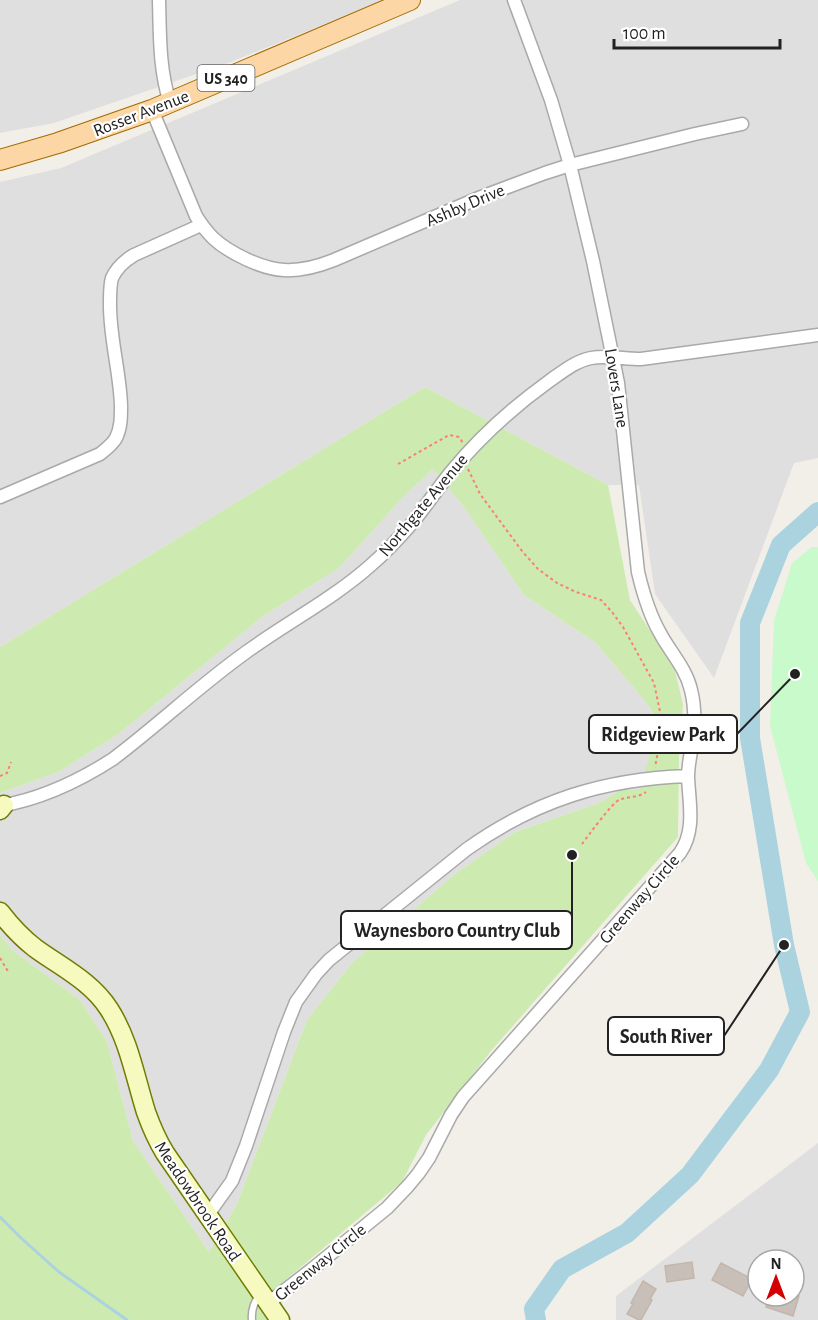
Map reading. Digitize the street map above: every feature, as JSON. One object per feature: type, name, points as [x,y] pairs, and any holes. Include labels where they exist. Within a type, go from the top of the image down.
[{"type":"main road","name":"Rosser Avenue","points":[[0,160],[75,138],[161,106],[411,0]]},
{"type":"street","points":[[0,497],[100,454],[116,438],[120,428],[121,403],[110,310],[110,286],[113,278],[125,260],[201,225],[167,150],[161,106],[159,0]]},
{"type":"street","name":"Lovers Lane","points":[[514,0],[551,100],[570,165],[593,261],[618,383],[638,572],[643,594],[660,633],[680,663],[691,688],[694,725],[688,776]]},
{"type":"street","name":"Ashby Drive","points":[[201,225],[223,246],[262,265],[282,270],[319,266],[545,173],[742,124]]},
{"type":"street","name":"Northgate Avenue","points":[[1,807],[63,787],[114,759],[244,654],[343,588],[391,546],[414,521],[450,472],[505,416],[563,371],[589,358],[604,356],[641,359],[818,335]]},
{"type":"street","points":[[207,1216],[232,1181],[296,1002],[316,974],[330,960],[467,849],[491,832],[531,810],[606,786],[652,778],[688,776]]},
{"type":"street","name":"Greenway Circle","points":[[264,1298],[311,1270],[387,1208],[408,1186],[429,1158],[463,1097],[680,853],[688,837],[690,826],[688,776]]},
{"type":"street","name":"Meadowbrook Road","points":[[0,912],[33,947],[83,980],[109,1009],[128,1048],[154,1134],[207,1216],[280,1320]]},
{"type":"lane","points":[[252,1320],[251,1312],[254,1302],[264,1298]]},
{"type":"path","points":[[398,464],[448,435],[459,437],[463,443],[465,462],[480,494],[522,551],[538,569],[557,583],[601,600],[623,627],[654,683],[663,726],[651,785],[645,793],[639,796],[616,801],[582,844]]},
{"type":"path","points":[[0,776],[7,773],[11,762]]},
{"type":"path","points":[[0,958],[9,973]]},
{"type":"shaded area","points":[[0,0],[384,0],[231,62],[54,123],[0,133]]},
{"type":"shaded area","points":[[460,0],[818,0],[818,458],[794,463],[714,678],[655,594],[639,485],[608,485],[425,387],[0,647],[0,182],[61,168]]},
{"type":"shaded area","points":[[433,469],[464,507],[524,595],[596,643],[644,700],[660,724],[639,789],[620,790],[599,803],[515,832],[455,874],[352,963],[307,1020],[237,1204],[209,1252],[133,1141],[107,1042],[80,1000],[12,950],[0,935],[0,793],[58,772],[117,735],[262,617],[340,567],[403,497]]},
{"type":"shaded area","points":[[818,1143],[818,1320],[616,1320],[616,1296]]},
{"type":"green space","points":[[425,387],[608,485],[630,600],[674,667],[683,704],[679,758],[678,837],[491,1051],[426,1135],[402,1182],[276,1288],[263,1314],[268,1320],[0,1320],[0,935],[12,950],[80,1000],[107,1042],[133,1141],[209,1252],[237,1204],[307,1020],[352,963],[455,874],[515,832],[599,803],[620,790],[639,789],[660,723],[644,700],[596,643],[524,595],[464,507],[433,469],[403,497],[340,567],[262,617],[117,735],[58,772],[0,793],[0,647]]},
{"type":"green space","points":[[812,547],[818,547],[818,881],[806,863],[770,726],[774,621],[792,563]]},
{"type":"building","points":[[692,1262],[694,1278],[667,1282],[665,1266]]},
{"type":"building","points":[[721,1263],[746,1276],[746,1290],[743,1296],[712,1280]]},
{"type":"building","points":[[643,1281],[656,1289],[639,1320],[627,1314]]},
{"type":"building","points":[[769,1308],[795,1308],[793,1316]]},
{"type":"waterway","points":[[536,1320],[534,1309],[562,1269],[627,1233],[690,1175],[769,1070],[800,1012],[784,945],[750,738],[750,623],[781,545],[818,512]]},
{"type":"waterway","points":[[0,1217],[59,1272],[127,1320]]},
{"type":"place","name":"Ridgeview Park","points":[[795,674]]},
{"type":"place","name":"Waynesboro Country Club","points":[[572,855]]},
{"type":"place","name":"South River","points":[[784,945]]}]
